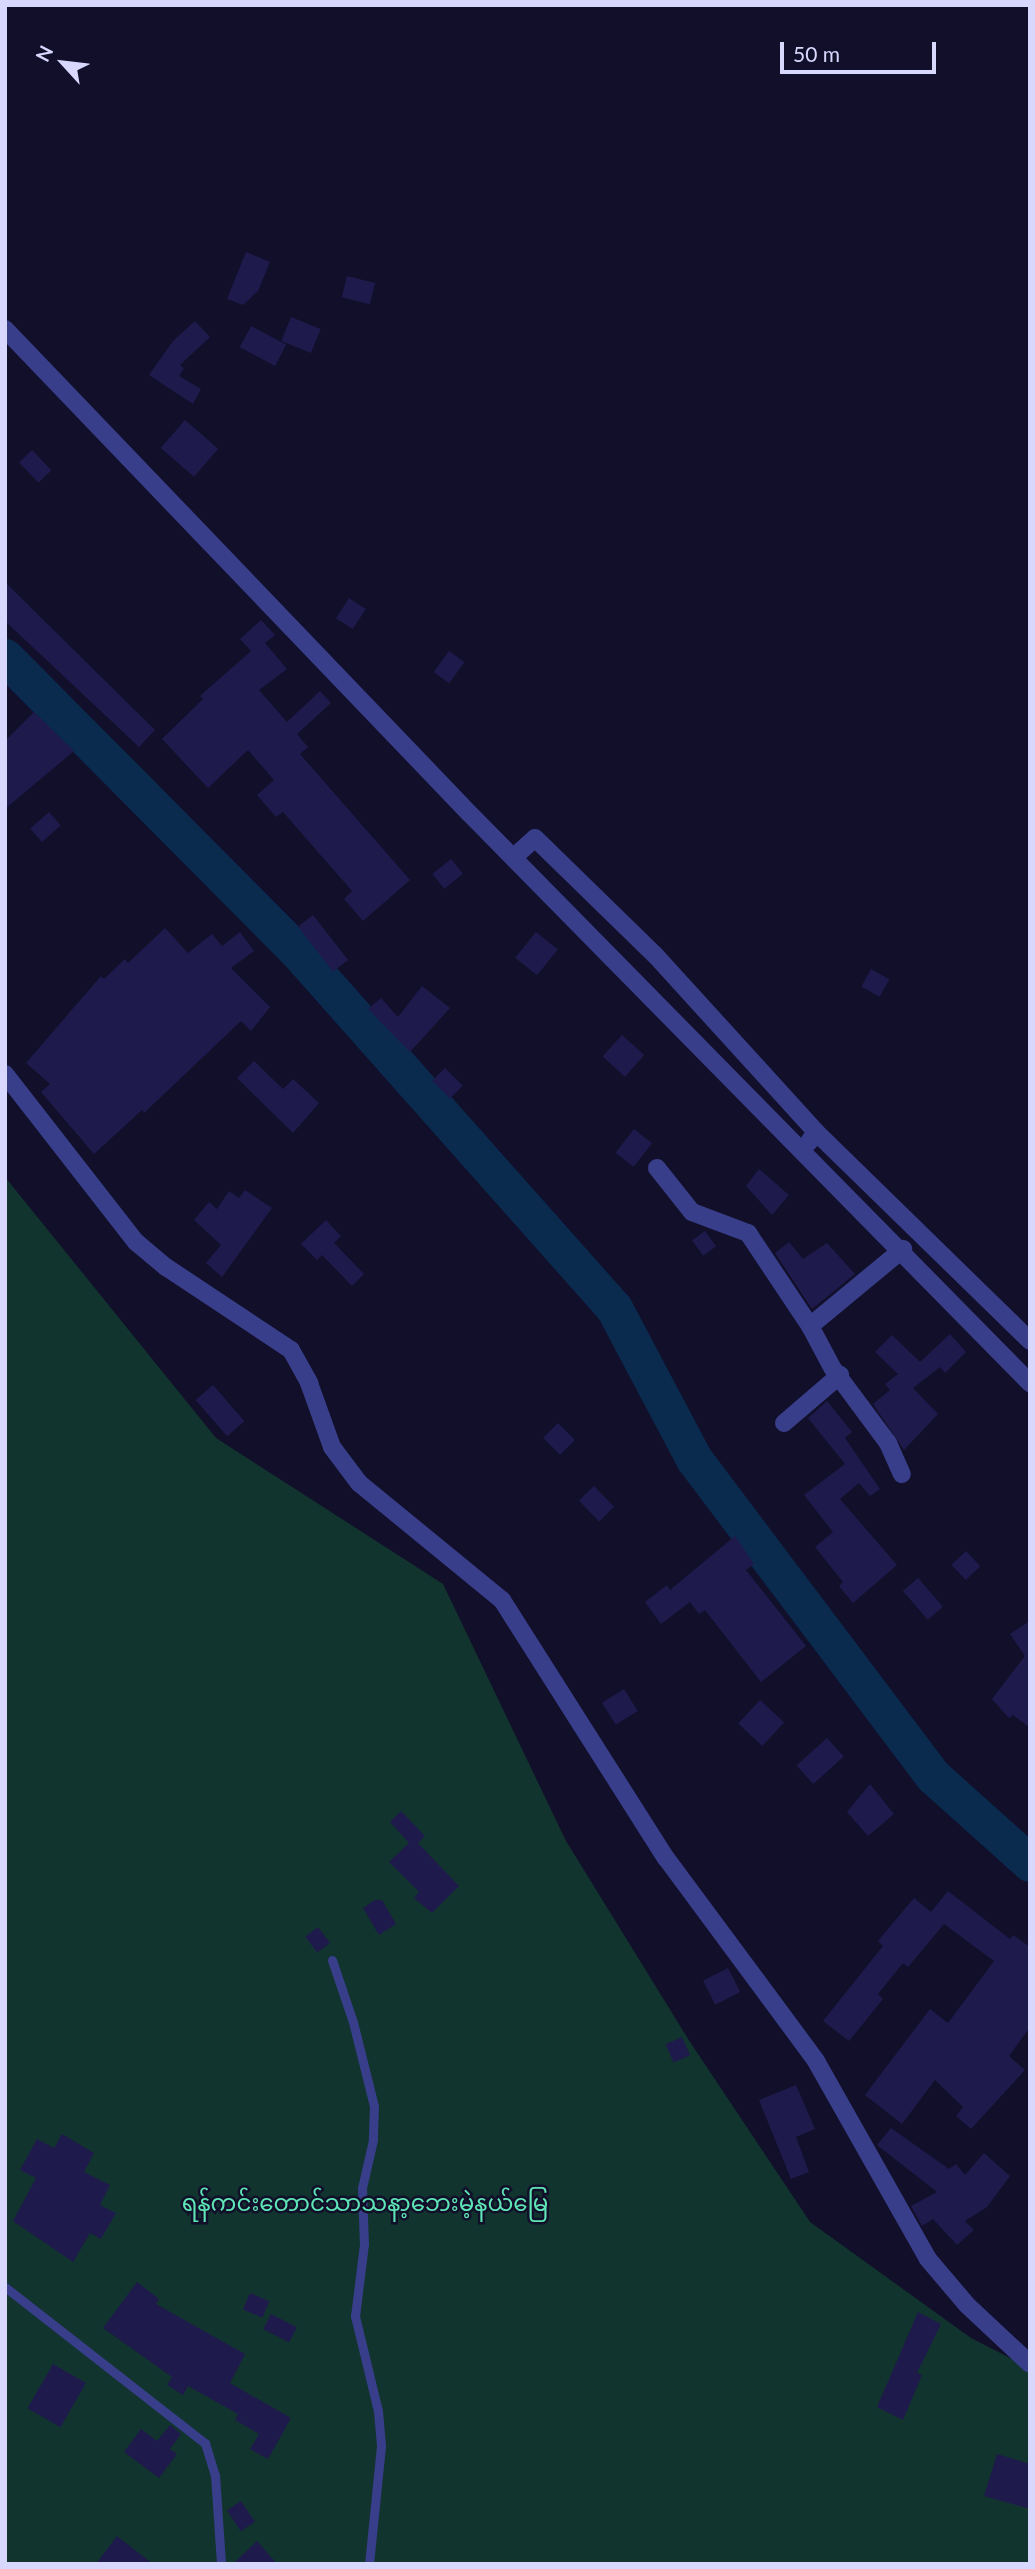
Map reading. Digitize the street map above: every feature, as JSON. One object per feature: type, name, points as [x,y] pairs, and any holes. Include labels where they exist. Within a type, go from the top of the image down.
[{"type":"street","points":[[5,329],[936,1269],[1030,1383]]},
{"type":"street","points":[[521,849],[535,838],[648,948],[809,1141],[903,1248],[936,1269],[1030,1342]]},
{"type":"street","points":[[5,1074],[143,1248],[291,1350],[309,1383],[332,1447],[359,1483],[502,1600],[666,1858],[816,2061],[928,2259],[967,2305],[1030,2364]]},
{"type":"street","points":[[657,1168],[685,1207],[748,1233],[840,1375],[888,1443],[902,1474]]},
{"type":"street","points":[[810,1326],[903,1248]]},
{"type":"street","points":[[784,1423],[840,1375]]},
{"type":"lane","points":[[332,1961],[353,2022],[374,2106],[373,2140],[362,2188],[364,2244],[355,2316],[381,2439],[369,2564]]},
{"type":"lane","points":[[5,2287],[205,2444],[215,2475],[221,2564]]},
{"type":"green space","name":"ရန်ကင်းတောင်သာသနာ့ဘေးမဲ့နယ်မြေ","points":[[5,1177],[216,1438],[443,1584],[566,1841],[690,2042],[810,2222],[971,2338],[1030,2368],[1030,2564],[5,2564]]},
{"type":"building","points":[[246,252],[270,262],[258,291],[243,305],[227,299]]},
{"type":"building","points":[[347,276],[375,283],[370,304],[342,297]]},
{"type":"building","points":[[291,317],[321,329],[311,353],[281,341]]},
{"type":"building","points":[[195,321],[210,337],[180,365],[184,368],[179,376],[201,389],[193,404],[149,375],[173,341]]},
{"type":"building","points":[[251,326],[286,345],[275,366],[240,347]]},
{"type":"building","points":[[185,420],[218,449],[194,477],[161,448]]},
{"type":"building","points":[[32,450],[51,470],[39,483],[19,463]]},
{"type":"building","points":[[5,582],[155,730],[139,747],[5,621]]},
{"type":"building","points":[[349,598],[366,609],[353,629],[336,618]]},
{"type":"building","points":[[261,620],[275,635],[265,643],[287,669],[259,690],[287,722],[320,691],[331,703],[297,734],[308,747],[300,754],[410,880],[363,921],[344,899],[352,891],[283,812],[276,817],[257,795],[274,780],[248,750],[208,788],[162,739],[203,699],[200,696],[251,651],[240,639]]},
{"type":"building","points":[[449,651],[464,662],[449,683],[434,672]]},
{"type":"building","points":[[34,712],[74,751],[5,809],[5,741]]},
{"type":"building","points":[[49,812],[61,826],[42,842],[30,828]]},
{"type":"building","points":[[451,859],[463,874],[444,889],[432,874]]},
{"type":"building","points":[[313,915],[348,960],[333,972],[298,927]]},
{"type":"building","points":[[165,928],[188,953],[212,934],[222,946],[240,932],[254,951],[231,968],[270,1007],[251,1031],[241,1021],[144,1113],[142,1110],[94,1154],[41,1092],[50,1084],[26,1063],[101,976],[104,979],[125,959],[128,963]]},
{"type":"building","points":[[536,932],[558,950],[537,975],[515,958]]},
{"type":"building","points":[[871,969],[889,979],[880,997],[861,986]]},
{"type":"building","points":[[422,986],[450,1008],[410,1052],[368,1009],[381,998],[398,1017]]},
{"type":"building","points":[[622,1035],[644,1055],[625,1077],[603,1057]]},
{"type":"building","points":[[254,1061],[283,1089],[293,1079],[319,1103],[293,1133],[237,1078]]},
{"type":"building","points":[[445,1068],[463,1086],[450,1098],[432,1081]]},
{"type":"building","points":[[634,1129],[652,1143],[634,1167],[616,1153]]},
{"type":"building","points":[[759,1169],[789,1195],[772,1215],[746,1186]]},
{"type":"building","points":[[245,1190],[272,1208],[222,1277],[206,1263],[221,1245],[194,1220],[209,1202],[217,1209],[229,1191],[239,1198]]},
{"type":"building","points":[[326,1220],[341,1236],[334,1243],[364,1274],[352,1286],[322,1255],[317,1260],[301,1244]]},
{"type":"building","points":[[705,1231],[716,1246],[703,1256],[692,1240]]},
{"type":"building","points":[[789,1242],[803,1259],[827,1243],[855,1274],[812,1309],[775,1253]]},
{"type":"building","points":[[950,1334],[966,1352],[945,1373],[940,1367],[913,1388],[938,1414],[904,1450],[873,1404],[890,1390],[885,1384],[898,1374],[875,1352],[892,1335],[920,1362]]},
{"type":"building","points":[[213,1385],[244,1421],[227,1436],[196,1400]]},
{"type":"building","points":[[827,1401],[852,1432],[845,1438],[880,1489],[870,1496],[859,1483],[840,1499],[897,1565],[853,1603],[839,1586],[843,1582],[815,1547],[833,1532],[804,1495],[845,1464],[808,1418]]},
{"type":"building","points":[[558,1423],[575,1440],[560,1455],[543,1438]]},
{"type":"building","points":[[594,1486],[614,1507],[599,1521],[579,1501]]},
{"type":"building","points":[[735,1536],[754,1564],[746,1570],[806,1646],[761,1682],[705,1610],[699,1614],[690,1602],[661,1624],[645,1602],[667,1585],[670,1590]]},
{"type":"building","points":[[966,1551],[980,1566],[966,1580],[951,1565]]},
{"type":"building","points":[[918,1578],[943,1607],[928,1620],[903,1591]]},
{"type":"building","points":[[1030,1621],[1030,1728],[1013,1715],[1009,1718],[992,1699],[1025,1656],[1010,1634]]},
{"type":"building","points":[[624,1689],[638,1711],[616,1725],[602,1703]]},
{"type":"building","points":[[760,1700],[784,1723],[762,1746],[738,1723]]},
{"type":"building","points":[[827,1738],[844,1757],[813,1784],[797,1765]]},
{"type":"building","points":[[870,1784],[894,1814],[868,1836],[847,1812]]},
{"type":"building","points":[[401,1811],[425,1836],[418,1843],[459,1886],[432,1913],[414,1898],[419,1892],[389,1862],[409,1843],[390,1822]]},
{"type":"building","points":[[948,1891],[1010,1939],[1013,1935],[1030,1947],[1030,2027],[1009,2056],[1025,2070],[971,2129],[956,2116],[963,2107],[935,2080],[902,2124],[865,2095],[930,2009],[948,2023],[994,1961],[944,1924],[908,1967],[903,1963],[878,1994],[883,1999],[849,2041],[823,2021],[883,1946],[878,1941],[914,1898],[931,1912]]},
{"type":"building","points":[[375,1900],[382,1900],[396,1924],[379,1935],[363,1908]]},
{"type":"building","points":[[318,1927],[330,1943],[317,1953],[305,1937]]},
{"type":"building","points":[[728,1968],[740,1992],[715,2005],[703,1981]]},
{"type":"building","points":[[682,2037],[690,2055],[674,2063],[666,2044]]},
{"type":"building","points":[[796,2085],[815,2129],[796,2137],[809,2172],[791,2179],[759,2100]]},
{"type":"building","points":[[891,2128],[949,2169],[956,2164],[965,2175],[984,2153],[1010,2176],[987,2207],[965,2221],[974,2230],[957,2245],[933,2219],[922,2226],[911,2206],[937,2192],[877,2145]]},
{"type":"building","points":[[62,2134],[94,2153],[84,2172],[110,2185],[100,2205],[116,2213],[101,2239],[90,2233],[73,2262],[13,2221],[36,2178],[20,2170],[37,2139],[54,2148]]},
{"type":"building","points":[[137,2282],[159,2299],[156,2304],[245,2354],[230,2383],[291,2418],[268,2459],[250,2449],[259,2434],[235,2420],[238,2414],[188,2386],[183,2395],[167,2385],[172,2377],[103,2328]]},
{"type":"building","points":[[250,2293],[269,2301],[262,2318],[243,2310]]},
{"type":"building","points":[[918,2312],[941,2324],[917,2373],[922,2375],[903,2420],[877,2407]]},
{"type":"building","points":[[271,2314],[297,2327],[289,2342],[263,2329]]},
{"type":"building","points":[[53,2364],[86,2383],[60,2427],[28,2408]]},
{"type":"building","points":[[170,2425],[181,2434],[170,2449],[177,2454],[159,2478],[124,2452],[141,2429],[157,2441]]},
{"type":"building","points":[[997,2454],[1030,2464],[1030,2509],[984,2496]]},
{"type":"building","points":[[241,2501],[255,2522],[241,2531],[227,2511]]},
{"type":"building","points":[[117,2536],[153,2564],[96,2564]]},
{"type":"building","points":[[257,2541],[277,2564],[233,2564]]},
{"type":"waterway","points":[[5,657],[297,951],[614,1308],[694,1459],[934,1777],[1030,1863]]}]
